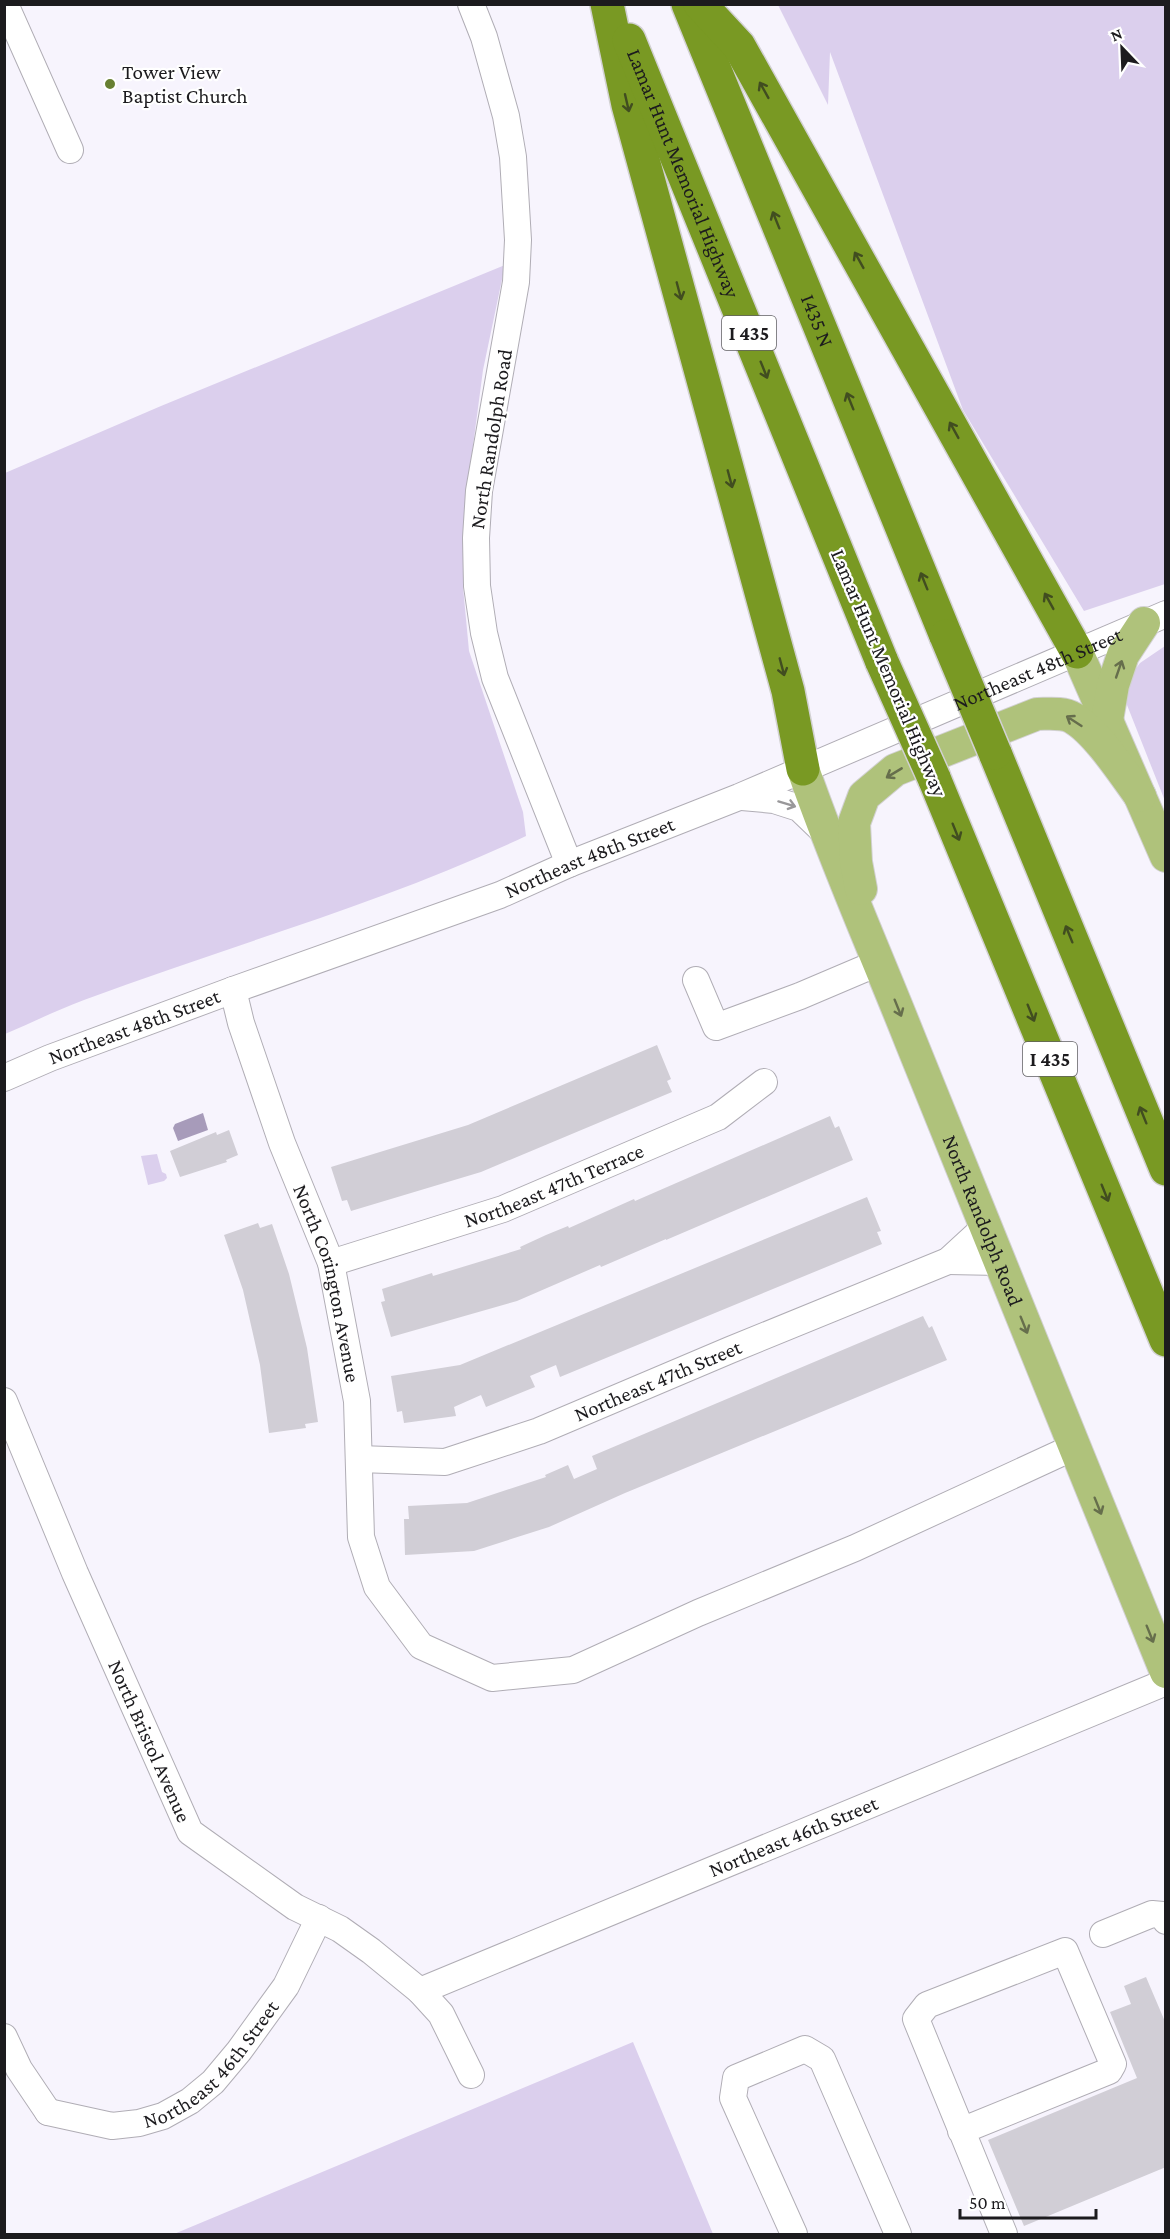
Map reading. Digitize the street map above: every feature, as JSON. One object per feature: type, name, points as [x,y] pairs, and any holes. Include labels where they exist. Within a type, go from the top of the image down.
[{"type":"highway","points":[[607,4],[628,105],[788,691],[803,769]]},
{"type":"highway","name":"Lamar Hunt Memorial Highway","points":[[615,4],[882,662],[934,778],[1166,1340]]},
{"type":"highway","name":"I435 N","points":[[688,4],[1166,1169]]},
{"type":"highway","points":[[700,4],[739,46],[1077,652]]},
{"type":"main road","points":[[1107,720],[1113,685],[1123,655],[1155,619]]},
{"type":"main road","points":[[1077,652],[1166,856]]},
{"type":"main road","points":[[874,948],[856,862],[854,823],[864,796],[895,770],[1037,714],[1058,713],[1073,717],[1093,735],[1140,796]]},
{"type":"main road","name":"North Randolph Road","points":[[803,769],[825,833],[874,948],[1166,1672]]},
{"type":"street","points":[[4,4],[70,150]]},
{"type":"street","name":"North Randolph Road","points":[[471,4],[484,37],[506,116],[517,199],[518,240],[516,282],[479,491],[476,538],[477,586],[484,633],[495,678],[569,864]]},
{"type":"street","name":"Northeast 48th Street","points":[[4,1078],[50,1058],[233,990],[500,896],[569,864],[739,797],[1155,619]]},
{"type":"street","points":[[739,797],[774,800],[800,808],[825,833]]},
{"type":"street","points":[[696,981],[716,1027],[800,996],[874,948]]},
{"type":"street","name":"North Corington Avenue","points":[[233,990],[241,1023],[282,1143],[331,1263],[357,1401],[361,1537],[377,1587],[421,1646],[492,1678],[573,1670],[698,1613],[855,1548],[1074,1447]]},
{"type":"street","name":"Northeast 47th Terrace","points":[[331,1263],[514,1204],[718,1117],[764,1082]]},
{"type":"street","name":"Northeast 47th Street","points":[[359,1459],[445,1462],[539,1431],[948,1261],[985,1227]]},
{"type":"street","name":"Northeast 47th Street","points":[[948,1261],[999,1262]]},
{"type":"street","name":"North Bristol Avenue","points":[[4,1401],[75,1573],[190,1832],[295,1906],[319,1918],[371,1951],[420,1991],[441,2014],[471,2075]]},
{"type":"street","name":"Northeast 46th Street","points":[[420,1991],[1166,1682]]},
{"type":"street","points":[[1103,1934],[1152,1914],[1163,1916],[1166,1921]]},
{"type":"street","name":"Northeast 46th Street","points":[[4,2037],[45,2118],[112,2126],[139,2123],[163,2116],[190,2101],[213,2082],[239,2051],[285,1986],[319,1918]]},
{"type":"street","points":[[961,2131],[1109,2071],[1113,2064],[1065,1951],[927,2005],[916,2019],[961,2131],[1004,2235]]},
{"type":"street","points":[[794,2235],[733,2098],[736,2078],[805,2049],[822,2059],[898,2235]]},
{"type":"shaded area","points":[[778,5],[1165,5],[1165,584],[1084,611],[963,410],[830,52],[828,105]]},
{"type":"shaded area","points":[[505,265],[483,370],[469,476],[463,587],[469,651],[523,812],[526,836],[363,903],[84,1000],[5,1034],[5,473],[161,406]]},
{"type":"shaded area","points":[[1165,646],[1165,801],[1127,705],[1125,683],[1140,663]]},
{"type":"shaded area","points":[[203,1113],[208,1130],[178,1141],[173,1128],[175,1124]]},
{"type":"shaded area","points":[[157,1154],[162,1172],[167,1178],[148,1185],[141,1156]]},
{"type":"shaded area","points":[[633,2042],[713,2234],[174,2234]]},
{"type":"building","points":[[657,1045],[671,1079],[667,1081],[672,1092],[481,1172],[351,1211],[347,1200],[342,1201],[331,1167],[468,1125]]},
{"type":"building","points":[[830,1116],[835,1128],[839,1126],[853,1160],[517,1301],[391,1337],[381,1302],[385,1301],[382,1289],[521,1249],[520,1247],[546,1235],[568,1226],[569,1228],[634,1199],[635,1201]]},
{"type":"building","points":[[229,1130],[238,1155],[226,1160],[227,1162],[180,1177],[170,1151],[216,1132],[217,1135]]},
{"type":"building","points":[[867,1197],[881,1231],[877,1232],[882,1244],[560,1377],[556,1365],[530,1376],[535,1387],[486,1407],[481,1395],[454,1407],[456,1416],[404,1423],[402,1411],[397,1412],[391,1376],[460,1365]]},
{"type":"building","points":[[258,1223],[260,1228],[272,1224],[289,1274],[307,1348],[318,1422],[305,1424],[306,1428],[269,1433],[260,1365],[243,1290],[224,1235]]},
{"type":"building","points":[[923,1316],[929,1328],[932,1326],[947,1360],[625,1493],[549,1527],[474,1551],[405,1555],[404,1519],[409,1519],[408,1506],[467,1503],[546,1477],[545,1475],[568,1465],[574,1479],[597,1469],[592,1456]]},
{"type":"building","points":[[1146,1977],[1166,2024],[1166,2167],[1024,2226],[988,2140],[1137,2078],[1110,2012],[1131,2004],[1124,1986]]},
{"type":"place","name":"Tower View Baptist Church","points":[[110,84]]}]
